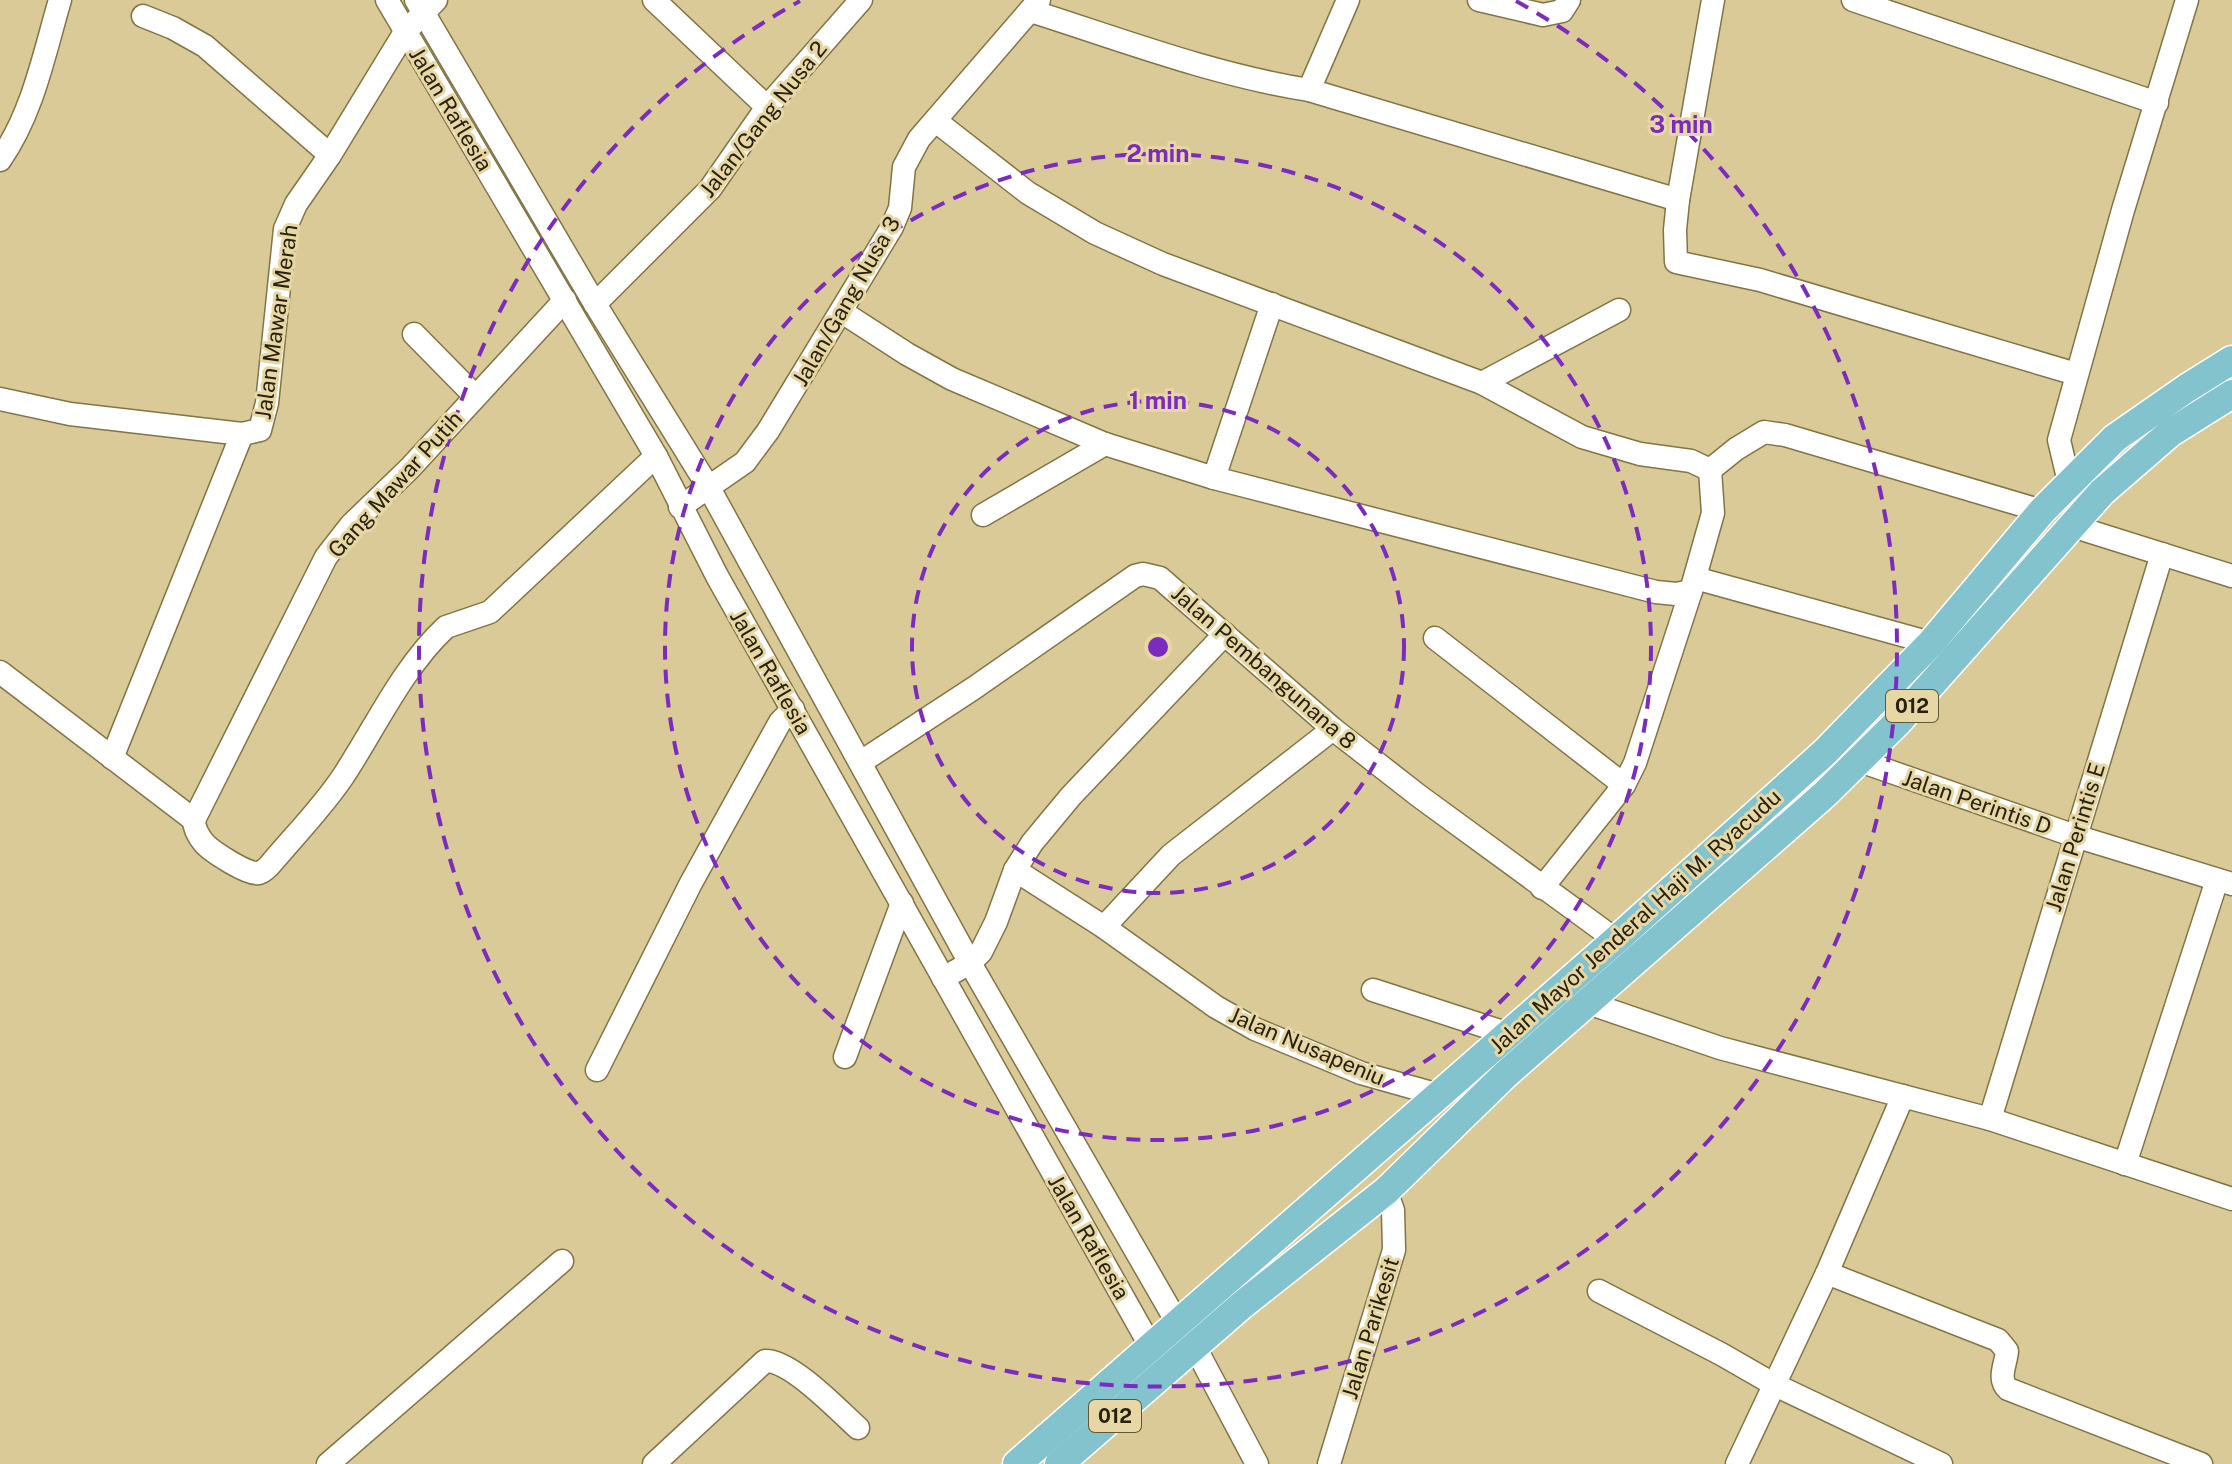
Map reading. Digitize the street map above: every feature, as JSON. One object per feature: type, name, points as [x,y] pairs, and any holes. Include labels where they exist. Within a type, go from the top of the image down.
[{"type":"main road","name":"Jalan Mayor Jenderal Haji M. Ryacudu","points":[[1017,1464],[1616,940],[1825,752],[1931,643],[2069,482],[2133,424],[2232,360]]},
{"type":"main road","name":"Jalan Mayor Jenderal Haji M. Ryacudu","points":[[1059,1464],[1242,1305],[1386,1191],[1506,1074],[1860,761],[1944,671],[2069,525],[2151,448],[2229,398]]},
{"type":"main road","points":[[1509,1034],[1513,1044],[1522,1049],[1557,1019],[1582,1008]]},
{"type":"main road","points":[[1443,1091],[1463,1083],[1497,1055],[1506,1060],[1506,1074]]},
{"type":"street","points":[[4,149],[28,111],[60,0]]},
{"type":"street","name":"Jalan Raflesia","points":[[387,0],[419,15],[595,304],[608,349],[656,456],[793,709],[902,903],[956,970],[1165,1335]]},
{"type":"street","points":[[654,0],[767,107]]},
{"type":"street","name":"Jalan/Gang Nusa 2","points":[[595,304],[710,189],[767,107],[861,0]]},
{"type":"street","points":[[1309,90],[1348,0]]},
{"type":"street","points":[[1479,0],[1543,15],[1562,11],[1569,0]]},
{"type":"street","points":[[1713,0],[1678,200],[1676,262],[1760,280],[2076,374]]},
{"type":"street","points":[[1853,0],[2157,103]]},
{"type":"street","points":[[2069,482],[2059,440],[2187,0]]},
{"type":"street","points":[[1035,6],[1192,63],[1271,84],[1309,90],[1678,200]]},
{"type":"street","name":"Jalan/Gang Nusa 3","points":[[682,505],[745,462],[768,431],[842,312],[900,208],[908,156],[919,139],[1035,6]]},
{"type":"street","name":"Jalan Raflesia","points":[[419,15],[565,300],[608,349],[706,490],[861,762],[956,970],[1165,1335]]},
{"type":"street","name":"Jalan Mawar Merah","points":[[0,399],[70,414],[242,434],[260,430],[264,419],[285,229],[296,204],[419,15]]},
{"type":"street","points":[[143,16],[205,46],[330,155]]},
{"type":"street","points":[[937,122],[1028,193],[1095,233],[1163,264],[1482,383],[1582,437],[1640,454],[1691,461],[1710,470]]},
{"type":"street","name":"Gang Mawar Putih","points":[[194,820],[326,557],[341,536],[410,468],[565,300]]},
{"type":"street","points":[[1214,478],[1272,304]]},
{"type":"street","points":[[1482,383],[1619,310]]},
{"type":"street","points":[[842,312],[952,379],[1105,444],[1214,478],[1656,592],[1676,594],[1693,584],[1931,643]]},
{"type":"street","points":[[414,334],[475,396]]},
{"type":"street","points":[[1710,470],[1764,432],[1809,440],[2042,511]]},
{"type":"street","points":[[112,758],[242,434]]},
{"type":"street","points":[[983,515],[1105,444]]},
{"type":"street","points":[[0,672],[194,820],[195,829],[204,843],[231,862],[254,874],[260,873],[342,779],[415,663],[441,632],[456,623],[490,612],[656,456]]},
{"type":"street","points":[[1542,888],[1624,785],[1640,750],[1713,513],[1710,470]]},
{"type":"street","points":[[2069,525],[2232,576]]},
{"type":"street","name":"Jalan Perintis E","points":[[1990,1119],[2162,554]]},
{"type":"street","name":"Jalan Pembangunana 8","points":[[861,762],[1135,576],[1143,574],[1160,578],[1333,729],[1542,888],[1616,940]]},
{"type":"street","points":[[956,970],[981,952],[1015,870],[1032,843],[1071,796],[1225,634]]},
{"type":"street","points":[[1435,638],[1624,785]]},
{"type":"street","points":[[597,1070],[698,869],[780,722],[793,709]]},
{"type":"street","points":[[1104,927],[1171,855],[1333,729]]},
{"type":"street","name":"Jalan Perintis D","points":[[1860,761],[2075,836],[2224,882]]},
{"type":"street","name":"Jalan Nusapeniu","points":[[1015,870],[1104,927],[1216,1007],[1255,1029],[1361,1073],[1443,1091]]},
{"type":"street","points":[[2125,1164],[2224,882]]},
{"type":"street","points":[[845,1057],[902,903]]},
{"type":"street","points":[[1373,990],[1509,1034]]},
{"type":"street","points":[[1582,1008],[1990,1119],[2232,1199]]},
{"type":"street","points":[[1737,1464],[1827,1273],[1903,1096]]},
{"type":"street","name":"Jalan Parikesit","points":[[1329,1464],[1394,1250],[1395,1224],[1386,1191]]},
{"type":"street","points":[[328,1464],[562,1261]]},
{"type":"street","points":[[1827,1273],[1998,1340],[2007,1351],[2002,1377],[2003,1385],[2008,1389],[2201,1464]]},
{"type":"street","points":[[1599,1291],[1775,1385],[1941,1464]]},
{"type":"street","points":[[1185,1356],[1257,1464]]},
{"type":"street","points":[[654,1464],[765,1361],[774,1361],[788,1368],[858,1428]]}]
